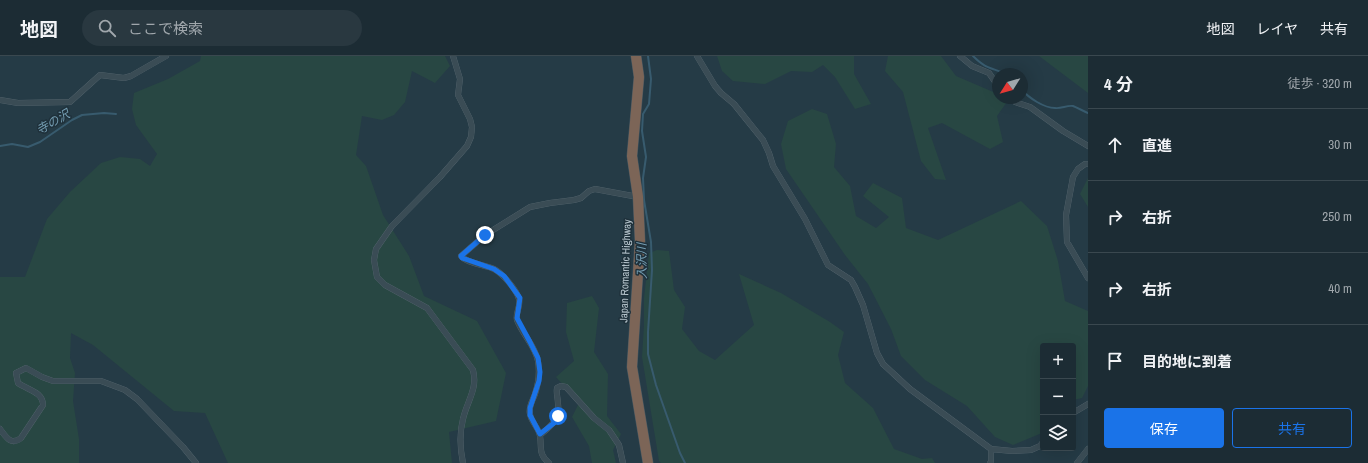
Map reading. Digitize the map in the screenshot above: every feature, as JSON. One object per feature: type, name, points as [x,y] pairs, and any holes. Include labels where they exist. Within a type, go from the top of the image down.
[{"type":"highway","name":"Japan Romantic Highway","points":[[636,56],[639,77],[632,156],[638,197],[640,241],[632,367],[648,463]]},
{"type":"street","points":[[0,100],[18,103],[70,102],[100,75],[124,78],[131,76],[166,56]]},
{"type":"street","points":[[453,56],[460,78],[458,95],[470,119],[472,127],[471,137],[467,146],[452,164],[392,226],[376,249],[374,260],[377,276],[385,285],[427,308],[473,370],[475,385],[463,417],[460,432],[460,449],[463,463]]},
{"type":"street","points":[[698,56],[721,94],[734,104],[763,140],[773,166],[805,219],[828,266],[851,280],[863,306],[877,353],[883,364],[910,389],[991,449],[1012,451],[1031,450],[1040,446]]},
{"type":"street","points":[[960,56],[972,66],[989,73],[992,77]]},
{"type":"street","points":[[1021,104],[1030,107],[1063,131],[1088,146]]},
{"type":"street","points":[[1088,164],[1085,164],[1078,169],[1073,177],[1066,215],[1067,242],[1088,278]]},
{"type":"street","points":[[549,463],[542,455],[540,447],[540,434],[530,415],[530,408],[539,381],[540,372],[538,358],[517,318],[520,298],[504,276],[494,269],[462,258],[461,256],[485,235],[530,207],[574,200],[581,198],[589,191],[595,189],[638,197]]},
{"type":"street","points":[[0,429],[8,440],[12,442],[21,438],[43,405],[43,400],[40,395],[18,383],[16,374],[26,368],[53,381],[102,381],[125,390],[137,399],[183,447],[196,463]]},
{"type":"street","points":[[540,434],[554,423],[558,416],[557,388],[561,386],[566,387],[594,418],[614,436],[619,445],[623,463]]},
{"type":"street","points":[[1076,410],[1088,404]]},
{"type":"street","points":[[990,463],[991,449]]},
{"type":"street","points":[[1078,463],[1088,449]]},
{"type":"green space","points":[[201,56],[445,56],[450,66],[435,83],[412,71],[405,102],[394,115],[382,120],[362,116],[356,155],[366,166],[383,215],[409,256],[424,296],[477,321],[506,373],[496,421],[449,432],[452,463],[228,463],[205,413],[174,411],[93,345],[71,333],[70,358],[75,373],[73,401],[79,439],[79,463],[0,463],[0,277],[25,277],[47,219],[70,192],[101,163],[120,157],[140,159],[150,166],[157,154],[136,125],[132,109],[134,93],[168,79],[200,61]]},
{"type":"green space","points":[[717,56],[854,56],[854,74],[871,104],[855,109],[835,77],[823,65],[812,72],[791,71],[765,84],[733,81],[722,71]]},
{"type":"green space","points":[[888,56],[941,56],[956,76],[992,91],[992,104],[1005,104],[997,116],[1003,142],[990,149],[942,123],[928,128],[946,180],[935,179],[921,161],[903,92],[885,71]]},
{"type":"green space","points":[[1039,56],[1088,56],[1088,93]]},
{"type":"green space","points":[[812,109],[827,114],[836,144],[834,167],[850,186],[856,216],[876,228],[889,217],[863,196],[873,183],[902,198],[906,228],[938,240],[1021,201],[1047,226],[1058,261],[1065,301],[1088,311],[1088,386],[1082,398],[1076,399],[1076,343],[1040,343],[1040,434],[1013,445],[995,437],[967,406],[925,380],[901,356],[891,329],[868,284],[845,255],[786,169],[781,144],[788,121]]},
{"type":"green space","points":[[1088,178],[1088,207],[1080,194]]},
{"type":"green space","points":[[657,250],[669,251],[674,290],[685,307],[682,329],[699,351],[715,360],[754,325],[739,274],[781,293],[844,332],[838,355],[845,383],[873,408],[894,449],[922,459],[932,458],[935,463],[661,463],[659,461],[642,357],[644,298],[649,253]]},
{"type":"green space","points":[[592,296],[599,308],[594,352],[608,374],[607,416],[621,434],[613,450],[616,463],[592,463],[589,446],[572,417],[579,403],[556,377],[574,361],[566,332],[567,303]]},
{"type":"waterway","name":"入沢川","points":[[648,56],[651,79],[649,104],[643,114],[642,131],[646,157],[643,178],[644,200],[651,242],[652,270],[648,354],[656,385],[680,453],[685,463]]},
{"type":"waterway","points":[[973,56],[985,66],[992,69]]},
{"type":"waterway","points":[[1028,95],[1051,108],[1073,106],[1088,113]]},
{"type":"waterway","name":"寺の沢","points":[[0,146],[12,144],[28,147],[40,142],[72,120],[82,115],[104,113],[116,114]]},
{"type":"route","points":[[485,235],[461,256],[462,258],[494,269],[504,276],[520,298],[517,318],[538,358],[540,372],[539,381],[530,408],[530,415],[540,434],[554,423],[558,416]]}]
